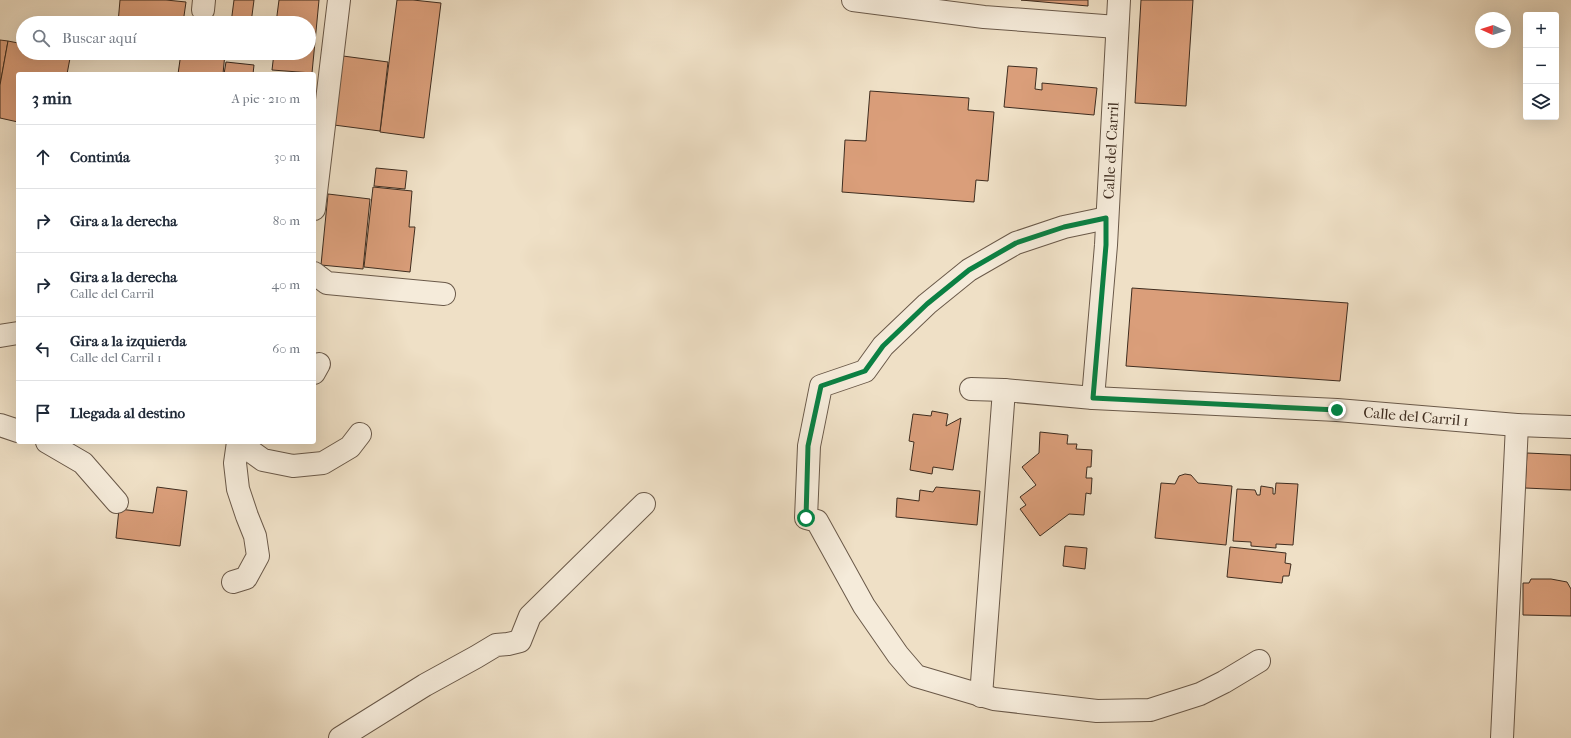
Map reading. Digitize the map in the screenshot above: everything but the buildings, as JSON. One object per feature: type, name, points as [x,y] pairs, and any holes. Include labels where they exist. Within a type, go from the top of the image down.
[{"type":"street","points":[[316,192],[339,0]]},
{"type":"street","points":[[853,0],[984,17],[1117,27]]},
{"type":"street","name":"Calle del Carril","points":[[1093,398],[1106,245],[1106,218],[1119,0]]},
{"type":"street","points":[[1106,218],[1064,227],[1016,243],[969,270],[927,304],[894,335],[883,346],[865,371],[821,386],[808,446],[806,518],[817,521],[864,606],[898,655],[916,676],[994,699],[1097,711],[1150,710],[1200,694],[1224,682],[1259,661]]},
{"type":"street","points":[[316,276],[326,283],[444,294]]},
{"type":"street","points":[[0,336],[16,333]]},
{"type":"street","name":"Calle del Carril 1","points":[[971,390],[1004,390],[1093,398],[1337,410],[1517,425],[1571,427]]},
{"type":"street","points":[[981,696],[1004,390]]},
{"type":"street","points":[[0,425],[16,430]]},
{"type":"street","points":[[1502,738],[1517,425]]},
{"type":"street","points":[[241,444],[263,460],[293,466],[323,463],[350,447],[360,434]]},
{"type":"street","points":[[50,444],[83,463],[118,502]]},
{"type":"street","points":[[232,582],[246,578],[258,556],[255,536],[238,489],[235,463],[238,444]]},
{"type":"street","points":[[340,738],[425,685],[476,658],[496,644],[508,644],[520,640],[530,616],[644,504]]},
{"type":"route","points":[[806,518],[808,446],[821,386],[865,371],[883,346],[927,304],[969,270],[1016,243],[1064,227],[1106,218],[1106,245],[1093,398],[1337,410]]}]
